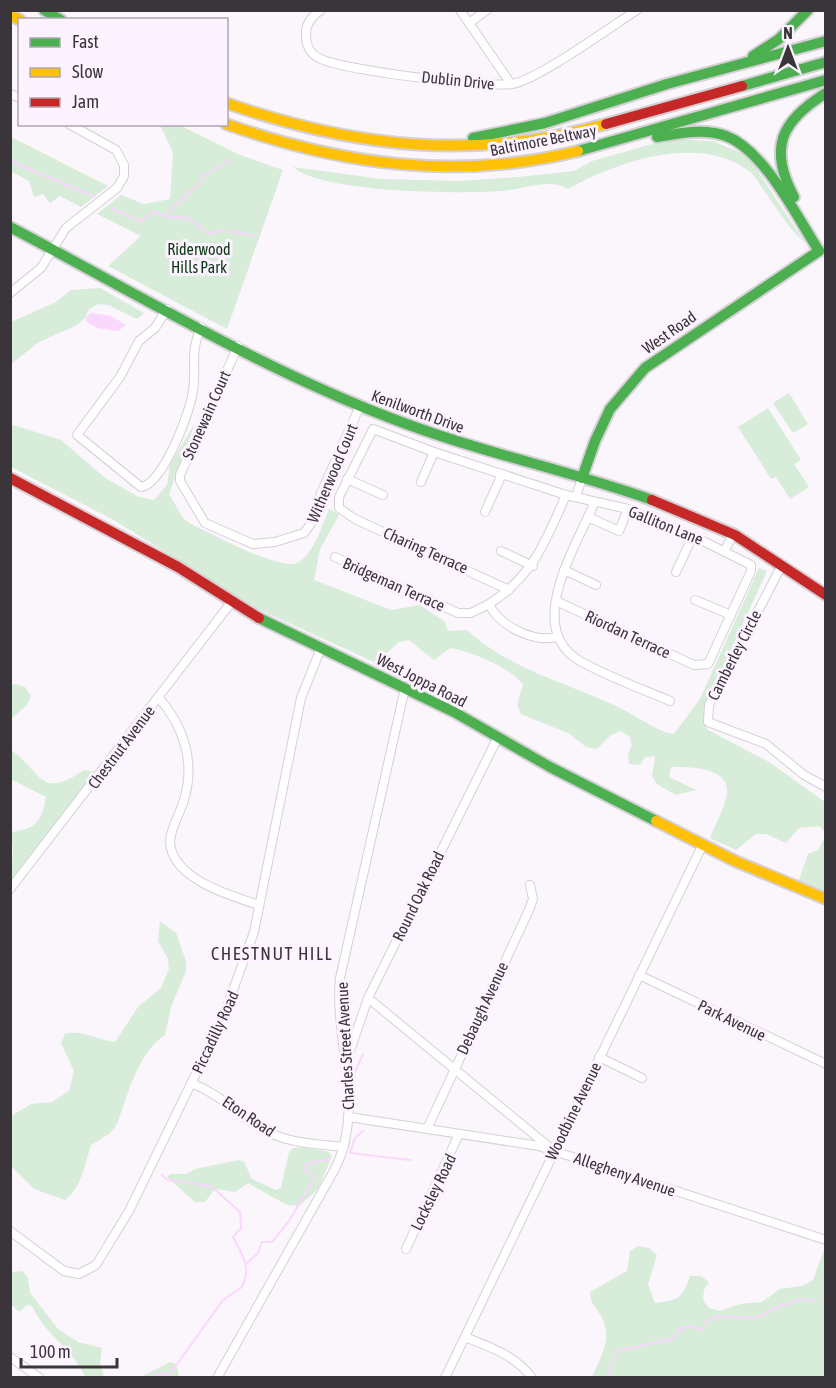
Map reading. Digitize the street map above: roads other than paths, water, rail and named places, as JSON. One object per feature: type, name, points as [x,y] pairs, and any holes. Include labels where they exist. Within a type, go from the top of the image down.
[{"type":"main road","points":[[44,10],[58,18]]},
{"type":"main road","points":[[728,67],[766,48],[792,28],[808,10]]},
{"type":"main road","points":[[339,138],[401,142],[484,136],[545,123],[728,67],[825,41]]},
{"type":"main road","name":"Baltimore Beltway","points":[[228,104],[300,129],[339,138],[429,147],[469,147],[547,138],[609,124],[825,62]]},
{"type":"main road","name":"Baltimore Beltway","points":[[228,125],[296,148],[371,163],[429,167],[513,164],[614,141],[825,80]]},
{"type":"main road","points":[[822,248],[788,186],[779,158],[781,138],[790,119],[825,93]]},
{"type":"main road","points":[[513,164],[584,154],[670,135],[711,133],[724,135],[743,145],[760,162],[822,248]]},
{"type":"main road","name":"Kenilworth Drive","points":[[10,226],[201,327],[360,406],[408,425],[652,499],[733,534],[825,595]]},
{"type":"main road","name":"West Road","points":[[582,478],[596,434],[608,409],[638,373],[670,348],[822,248]]},
{"type":"main road","name":"West Joppa Road","points":[[10,478],[178,567],[230,604],[405,688],[550,767],[703,844],[784,884],[825,899]]},
{"type":"street","name":"Dublin Drive","points":[[321,10],[308,24],[306,40],[312,54],[327,62],[387,73],[511,84],[524,81],[637,10]]},
{"type":"street","points":[[460,10],[511,84]]},
{"type":"street","points":[[469,23],[487,10]]},
{"type":"street","points":[[10,292],[41,268],[66,228],[117,188],[124,176],[124,165],[116,150],[73,126]]},
{"type":"street","points":[[167,309],[156,328],[139,341],[120,377],[77,435],[141,487],[149,485],[164,464],[191,404],[194,389],[193,348],[201,327]]},
{"type":"street","name":"Stonewain Court","points":[[230,534],[200,518],[180,481],[183,466],[200,434],[238,346]]},
{"type":"street","name":"Witherwood Court","points":[[230,534],[261,545],[304,533],[315,518],[321,493],[360,406]]},
{"type":"street","points":[[402,440],[408,425]]},
{"type":"street","name":"Galliton Lane","points":[[347,479],[373,429],[434,452],[566,495],[628,509],[725,550],[751,566],[751,571],[731,615]]},
{"type":"street","points":[[421,482],[434,452]]},
{"type":"street","points":[[484,512],[502,474]]},
{"type":"street","points":[[576,497],[582,478]]},
{"type":"street","points":[[347,479],[383,495]]},
{"type":"street","name":"Charing Terrace","points":[[347,479],[338,501],[341,511],[509,590]]},
{"type":"street","name":"Bridgeman Terrace","points":[[335,557],[458,613],[471,613],[509,590],[532,566],[566,495]]},
{"type":"street","points":[[592,502],[588,518],[564,570],[556,601],[557,637],[566,650],[580,661],[670,701]]},
{"type":"street","points":[[588,518],[619,531],[628,509]]},
{"type":"street","points":[[725,550],[733,534]]},
{"type":"street","points":[[676,572],[693,536]]},
{"type":"street","points":[[501,551],[532,566]]},
{"type":"street","name":"Camberley Circle","points":[[782,565],[709,705],[708,722],[766,744],[804,775],[825,788]]},
{"type":"street","points":[[564,570],[596,585]]},
{"type":"street","points":[[695,600],[731,615]]},
{"type":"street","name":"Riordan Terrace","points":[[556,601],[700,666],[708,664],[731,615]]},
{"type":"street","name":"Chestnut Avenue","points":[[10,889],[230,604]]},
{"type":"street","points":[[489,604],[499,618],[512,627],[542,638],[557,637]]},
{"type":"street","name":"Piccadilly Road","points":[[10,1232],[64,1271],[79,1274],[92,1269],[129,1211],[237,985],[255,932],[301,698],[321,648]]},
{"type":"street","name":"Charles Street Avenue","points":[[217,1377],[336,1167],[344,1147],[349,1118],[339,1002],[340,978],[405,688]]},
{"type":"street","points":[[158,697],[175,718],[182,734],[189,766],[185,795],[170,843],[176,859],[180,865],[209,887],[259,905]]},
{"type":"street","name":"Round Oak Road","points":[[345,1058],[350,1051],[368,998],[498,738]]},
{"type":"street","name":"Woodbine Avenue","points":[[445,1377],[703,844]]},
{"type":"street","name":"Debaugh Avenue","points":[[427,1129],[533,899],[530,885]]},
{"type":"street","name":"Park Avenue","points":[[639,975],[825,1064]]},
{"type":"street","points":[[368,998],[554,1150]]},
{"type":"street","points":[[599,1057],[642,1078]]},
{"type":"street","name":"Eton Road","points":[[191,1083],[222,1097],[266,1131],[294,1142],[344,1147]]},
{"type":"street","name":"Allegheny Avenue","points":[[349,1118],[554,1150],[825,1240]]},
{"type":"street","name":"Locksley Road","points":[[406,1249],[459,1134]]},
{"type":"street","points":[[465,1337],[507,1355],[525,1368],[532,1377]]},
{"type":"street","points":[[10,1357],[40,1377]]},
{"type":"waterway","points":[[165,216],[200,182],[204,175],[230,160]]},
{"type":"waterway","points":[[10,161],[95,197]]},
{"type":"waterway","points":[[113,209],[141,221],[152,212],[168,217],[188,218],[207,233],[224,231]]},
{"type":"waterway","points":[[230,231],[256,236]]},
{"type":"waterway","points":[[355,1106],[355,1072],[363,1054]]},
{"type":"waterway","points":[[363,1131],[355,1138],[350,1153],[410,1160]]},
{"type":"waterway","points":[[247,1263],[258,1253],[262,1242],[272,1242],[289,1221],[314,1179],[313,1175],[303,1169],[306,1164],[330,1159]]},
{"type":"waterway","points":[[153,1378],[157,1374],[168,1374],[175,1367],[223,1300],[242,1287],[246,1273],[245,1261],[233,1237],[241,1228],[240,1212],[211,1186],[167,1180],[162,1175]]},
{"type":"waterway","points":[[607,1378],[616,1351],[668,1340],[675,1337],[679,1329],[690,1326],[700,1330],[709,1320],[720,1316],[755,1318],[803,1299],[817,1301]]},
{"type":"district","name":"CHESTNUT HILL","points":[[272,953]]},
{"type":"park label","name":"Riderwood Hills Park","points":[[199,258]]}]
